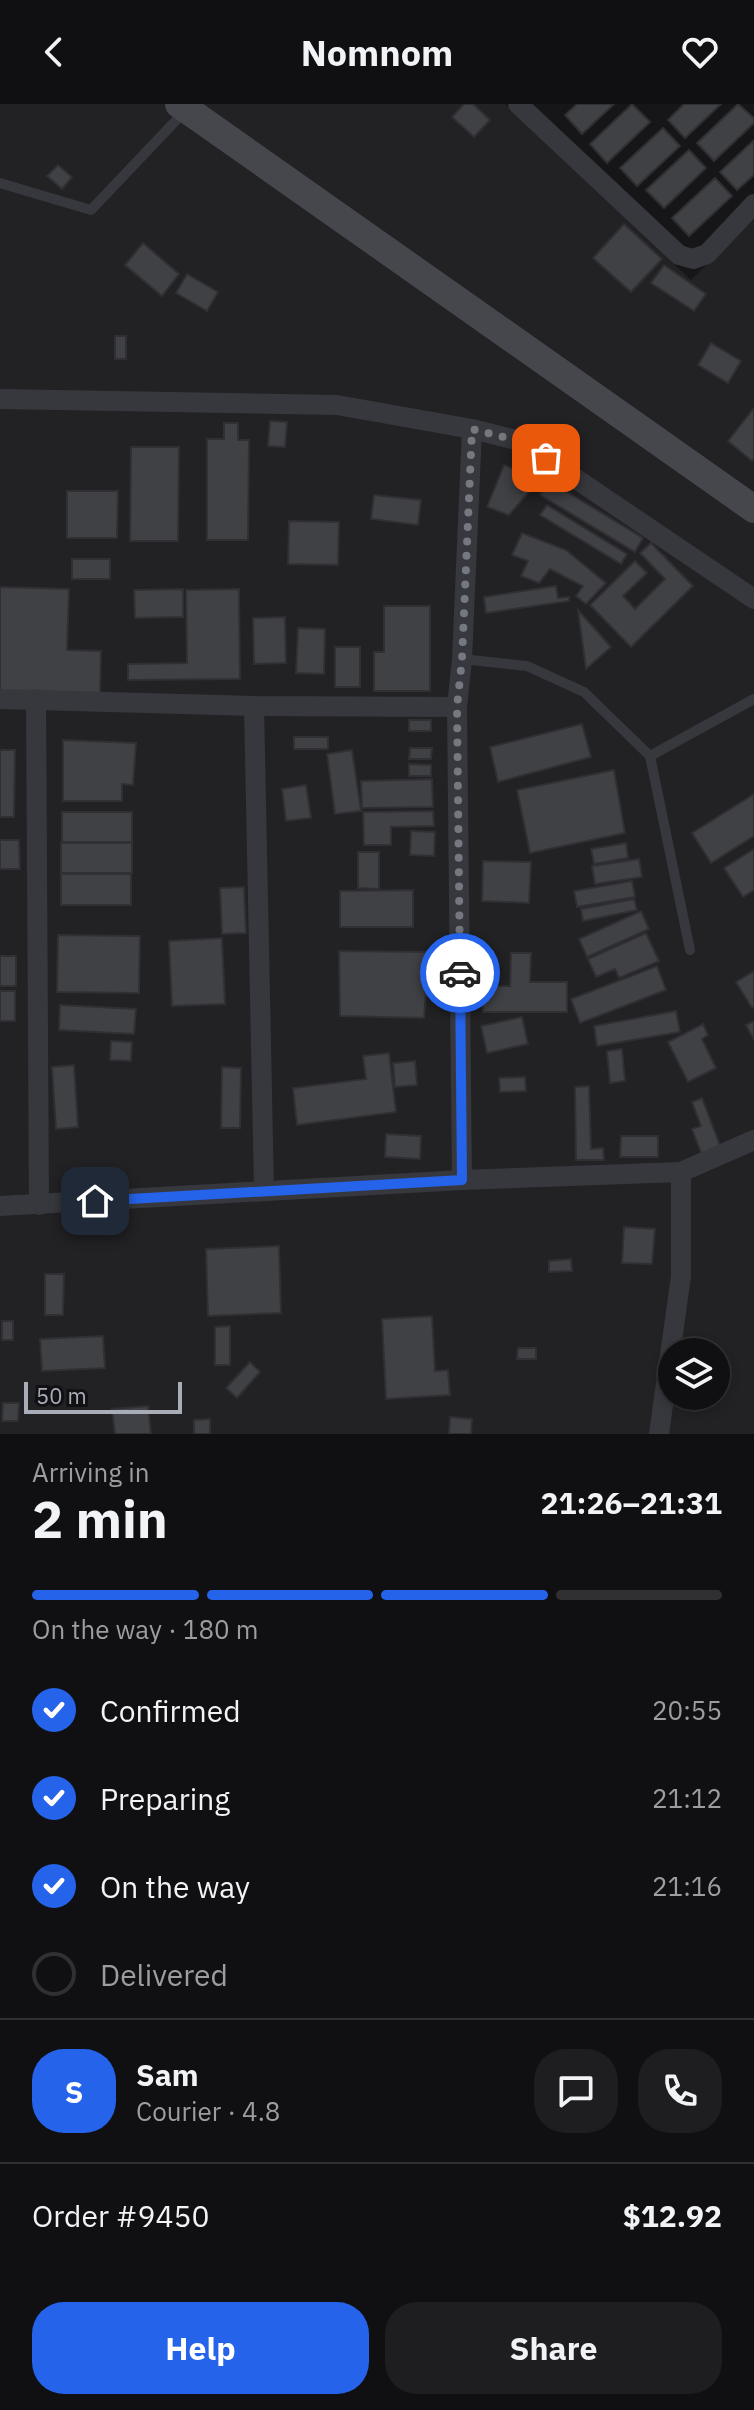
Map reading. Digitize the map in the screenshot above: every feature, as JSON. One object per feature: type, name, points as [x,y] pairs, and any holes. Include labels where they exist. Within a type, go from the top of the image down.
[{"type":"street","points":[[518,104],[679,255],[693,259],[707,254],[754,204]]},
{"type":"street","points":[[183,106],[754,509]]},
{"type":"street","points":[[0,399],[337,405],[472,429],[520,441],[754,599]]},
{"type":"street","points":[[462,1180],[457,707],[462,659],[472,429]]},
{"type":"street","points":[[0,699],[254,706],[457,707]]},
{"type":"street","points":[[36,699],[39,1205]]},
{"type":"street","points":[[254,706],[264,1190]]},
{"type":"street","points":[[0,1206],[462,1180],[681,1172],[754,1140]]},
{"type":"street","points":[[659,1434],[681,1276],[681,1172]]},
{"type":"lane","points":[[0,183],[91,210],[183,106]]},
{"type":"lane","points":[[462,659],[527,666],[584,692],[650,756],[690,950]]},
{"type":"lane","points":[[650,756],[754,699]]},
{"type":"shaded area","points":[[0,104],[505,104],[691,280],[754,218],[754,1434],[0,1434]]},
{"type":"building","points":[[464,104],[473,104],[490,120],[474,137],[452,117]]},
{"type":"building","points":[[577,104],[614,104],[582,134],[565,115]]},
{"type":"building","points":[[632,104],[650,122],[607,163],[590,144]]},
{"type":"building","points":[[684,104],[721,104],[685,138],[668,120]]},
{"type":"building","points":[[738,104],[754,118],[754,123],[714,161],[697,143]]},
{"type":"building","points":[[663,128],[680,146],[637,186],[620,168]]},
{"type":"building","points":[[754,140],[754,175],[737,190],[720,172]]},
{"type":"building","points":[[689,150],[706,168],[664,208],[646,190]]},
{"type":"building","points":[[58,165],[72,177],[62,189],[47,176]]},
{"type":"building","points":[[715,178],[732,196],[689,236],[672,218]]},
{"type":"building","points":[[624,224],[662,259],[631,292],[593,258]]},
{"type":"building","points":[[143,243],[179,274],[162,296],[125,265]]},
{"type":"building","points":[[664,265],[706,294],[694,311],[651,283]]},
{"type":"building","points":[[187,274],[218,292],[207,311],[176,293]]},
{"type":"building","points":[[115,336],[126,336],[126,359],[115,359]]},
{"type":"building","points":[[711,343],[741,361],[728,383],[698,365]]},
{"type":"building","points":[[754,408],[754,459],[752,461],[728,441]]},
{"type":"building","points":[[270,421],[287,422],[285,447],[268,446]]},
{"type":"building","points":[[224,423],[238,423],[238,440],[249,440],[248,540],[207,540],[207,439],[224,439]]},
{"type":"building","points":[[131,447],[179,447],[178,541],[130,541]]},
{"type":"building","points":[[504,465],[540,479],[509,515],[487,507]]},
{"type":"building","points":[[549,481],[643,538],[635,552],[540,495]]},
{"type":"building","points":[[67,491],[118,491],[117,538],[67,538]]},
{"type":"building","points":[[374,495],[421,500],[418,525],[371,519]]},
{"type":"building","points":[[547,505],[627,554],[621,564],[540,515]]},
{"type":"building","points":[[289,521],[339,522],[338,565],[288,564]]},
{"type":"building","points":[[522,533],[566,550],[606,583],[586,604],[576,596],[583,586],[550,569],[539,583],[521,576],[528,561],[512,555]]},
{"type":"building","points":[[651,543],[693,586],[631,647],[590,605],[635,561],[647,573],[623,596],[635,609],[665,579],[640,553]]},
{"type":"building","points":[[72,559],[110,559],[110,579],[72,579]]},
{"type":"building","points":[[556,586],[558,598],[569,597],[569,601],[486,613],[484,597]]},
{"type":"building","points":[[0,587],[69,589],[67,650],[101,651],[100,694],[0,691]]},
{"type":"building","points":[[183,589],[183,617],[135,618],[134,590]]},
{"type":"building","points":[[239,589],[240,679],[128,680],[128,664],[187,663],[186,590]]},
{"type":"building","points":[[384,606],[430,606],[430,691],[374,691],[374,652],[384,652]]},
{"type":"building","points":[[578,610],[611,647],[586,669]]},
{"type":"building","points":[[285,617],[286,663],[254,664],[253,618]]},
{"type":"building","points":[[298,628],[325,629],[324,674],[296,673]]},
{"type":"building","points":[[335,647],[360,647],[360,687],[335,687]]},
{"type":"building","points":[[409,720],[431,720],[431,731],[409,731]]},
{"type":"building","points":[[582,724],[591,757],[498,782],[490,747]]},
{"type":"building","points":[[294,737],[328,737],[328,749],[294,749]]},
{"type":"building","points":[[63,740],[136,743],[133,785],[122,784],[122,801],[63,801]]},
{"type":"building","points":[[410,748],[432,748],[431,759],[409,759]]},
{"type":"building","points":[[0,750],[15,750],[14,817],[0,817]]},
{"type":"building","points":[[352,750],[361,811],[335,814],[327,754]]},
{"type":"building","points":[[409,764],[431,765],[431,776],[409,776]]},
{"type":"building","points":[[614,770],[625,833],[530,853],[517,790]]},
{"type":"building","points":[[432,779],[433,807],[362,808],[361,781]]},
{"type":"building","points":[[306,785],[311,818],[286,821],[282,789]]},
{"type":"building","points":[[754,794],[754,836],[711,863],[692,833]]},
{"type":"building","points":[[433,811],[434,826],[391,827],[391,845],[364,845],[363,812]]},
{"type":"building","points":[[62,812],[132,812],[132,842],[62,842]]},
{"type":"building","points":[[411,831],[435,832],[434,856],[410,855]]},
{"type":"building","points":[[0,840],[19,840],[20,869],[0,869]]},
{"type":"building","points":[[61,843],[132,843],[132,873],[61,873]]},
{"type":"building","points":[[626,843],[628,858],[594,864],[591,849]]},
{"type":"building","points":[[754,849],[754,890],[743,897],[724,868]]},
{"type":"building","points":[[358,852],[379,852],[379,889],[358,888]]},
{"type":"building","points":[[639,859],[642,877],[595,884],[592,866]]},
{"type":"building","points":[[483,861],[531,862],[529,903],[482,901]]},
{"type":"building","points":[[61,874],[131,874],[131,905],[61,905]]},
{"type":"building","points":[[632,881],[635,897],[577,907],[574,891]]},
{"type":"building","points":[[244,887],[246,933],[222,934],[220,888]]},
{"type":"building","points":[[413,890],[413,927],[340,927],[340,891]]},
{"type":"building","points":[[634,899],[637,910],[583,921],[581,909]]},
{"type":"building","points":[[641,911],[649,929],[587,957],[579,939]]},
{"type":"building","points":[[646,933],[659,961],[619,978],[615,969],[596,977],[588,959]]},
{"type":"building","points":[[58,935],[140,936],[139,993],[57,992]]},
{"type":"building","points":[[222,938],[225,1004],[172,1006],[169,941]]},
{"type":"building","points":[[339,951],[429,952],[424,1018],[340,1016]]},
{"type":"building","points":[[511,953],[531,953],[530,982],[567,982],[567,1012],[483,1012],[483,986],[510,986]]},
{"type":"building","points":[[0,956],[16,956],[16,986],[0,986]]},
{"type":"building","points":[[657,966],[666,990],[580,1023],[571,999]]},
{"type":"building","points":[[754,971],[754,1007],[752,1008],[736,982]]},
{"type":"building","points":[[0,991],[15,991],[15,1021],[0,1021]]},
{"type":"building","points":[[60,1005],[136,1009],[134,1034],[59,1030]]},
{"type":"building","points":[[676,1011],[680,1032],[597,1046],[594,1026]]},
{"type":"building","points":[[522,1017],[528,1044],[487,1053],[481,1026]]},
{"type":"building","points":[[754,1021],[754,1040],[746,1025]]},
{"type":"building","points":[[703,1024],[708,1035],[702,1039],[716,1068],[688,1082],[668,1042]]},
{"type":"building","points":[[111,1041],[132,1042],[131,1061],[110,1060]]},
{"type":"building","points":[[622,1049],[625,1081],[610,1083],[607,1051]]},
{"type":"building","points":[[389,1053],[396,1112],[297,1125],[293,1088],[366,1079],[363,1056]]},
{"type":"building","points":[[415,1061],[417,1085],[395,1087],[393,1063]]},
{"type":"building","points":[[74,1065],[78,1127],[56,1129],[52,1067]]},
{"type":"building","points":[[222,1067],[241,1068],[240,1128],[221,1128]]},
{"type":"building","points":[[525,1077],[526,1091],[500,1092],[499,1078]]},
{"type":"building","points":[[589,1086],[591,1149],[603,1148],[604,1160],[576,1160],[575,1087]]},
{"type":"building","points":[[702,1098],[721,1148],[702,1155],[692,1129],[701,1126],[692,1102]]},
{"type":"building","points":[[386,1134],[421,1136],[420,1159],[385,1157]]},
{"type":"building","points":[[621,1136],[658,1136],[658,1157],[620,1157]]},
{"type":"building","points":[[624,1227],[655,1229],[652,1264],[622,1263]]},
{"type":"building","points":[[279,1246],[281,1313],[208,1316],[206,1249]]},
{"type":"building","points":[[571,1259],[572,1271],[549,1272],[549,1261]]},
{"type":"building","points":[[45,1274],[64,1274],[63,1315],[45,1315]]},
{"type":"building","points":[[432,1316],[435,1371],[448,1370],[450,1395],[386,1399],[382,1319]]},
{"type":"building","points":[[2,1321],[13,1321],[13,1340],[2,1340]]},
{"type":"building","points":[[230,1326],[230,1365],[215,1365],[215,1327]]},
{"type":"building","points":[[103,1336],[105,1368],[42,1371],[40,1339]]},
{"type":"building","points":[[518,1348],[536,1348],[536,1359],[517,1359]]},
{"type":"building","points":[[250,1362],[260,1372],[237,1398],[226,1388]]},
{"type":"building","points":[[3,1403],[19,1403],[18,1421],[2,1421]]},
{"type":"building","points":[[148,1406],[151,1434],[115,1434],[112,1409]]},
{"type":"building","points":[[450,1417],[472,1419],[471,1434],[449,1434]]},
{"type":"building","points":[[210,1419],[210,1434],[194,1434],[194,1420]]},
{"type":"way so far","points":[[460,973],[457,707],[462,659],[472,429],[520,441],[546,458]]},
{"type":"route","points":[[95,1201],[462,1180],[460,973]]}]
